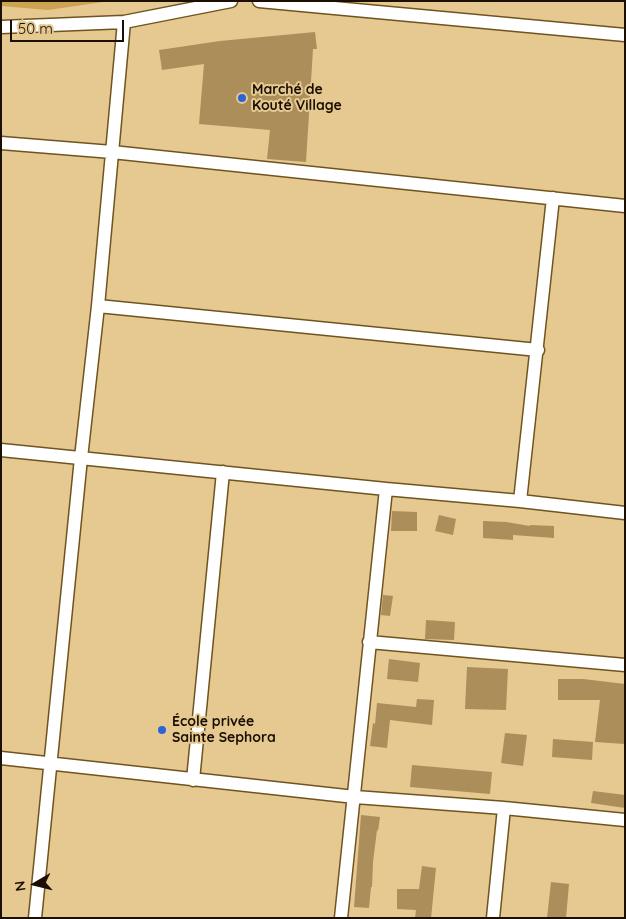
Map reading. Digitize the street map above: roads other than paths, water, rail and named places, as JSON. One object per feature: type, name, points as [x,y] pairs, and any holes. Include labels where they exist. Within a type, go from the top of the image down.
[{"type":"street","points":[[1,27],[124,22],[195,5],[231,1]]},
{"type":"street","points":[[260,1],[625,35]]},
{"type":"street","points":[[35,918],[98,306],[124,22]]},
{"type":"street","points":[[1,143],[112,152],[625,206]]},
{"type":"street","points":[[520,501],[538,350],[553,198]]},
{"type":"street","points":[[98,306],[538,350]]},
{"type":"street","points":[[1,450],[625,513]]},
{"type":"street","points":[[193,780],[223,472]]},
{"type":"street","points":[[341,918],[386,489]]},
{"type":"street","points":[[369,642],[625,665]]},
{"type":"street","points":[[1,758],[355,797],[504,808],[625,820]]},
{"type":"street","points":[[493,918],[504,808]]},
{"type":"place","name":"Marché de Kouté Village","points":[[242,98]]},
{"type":"place","name":"École privée Sainte Sephora","points":[[162,730]]}]
